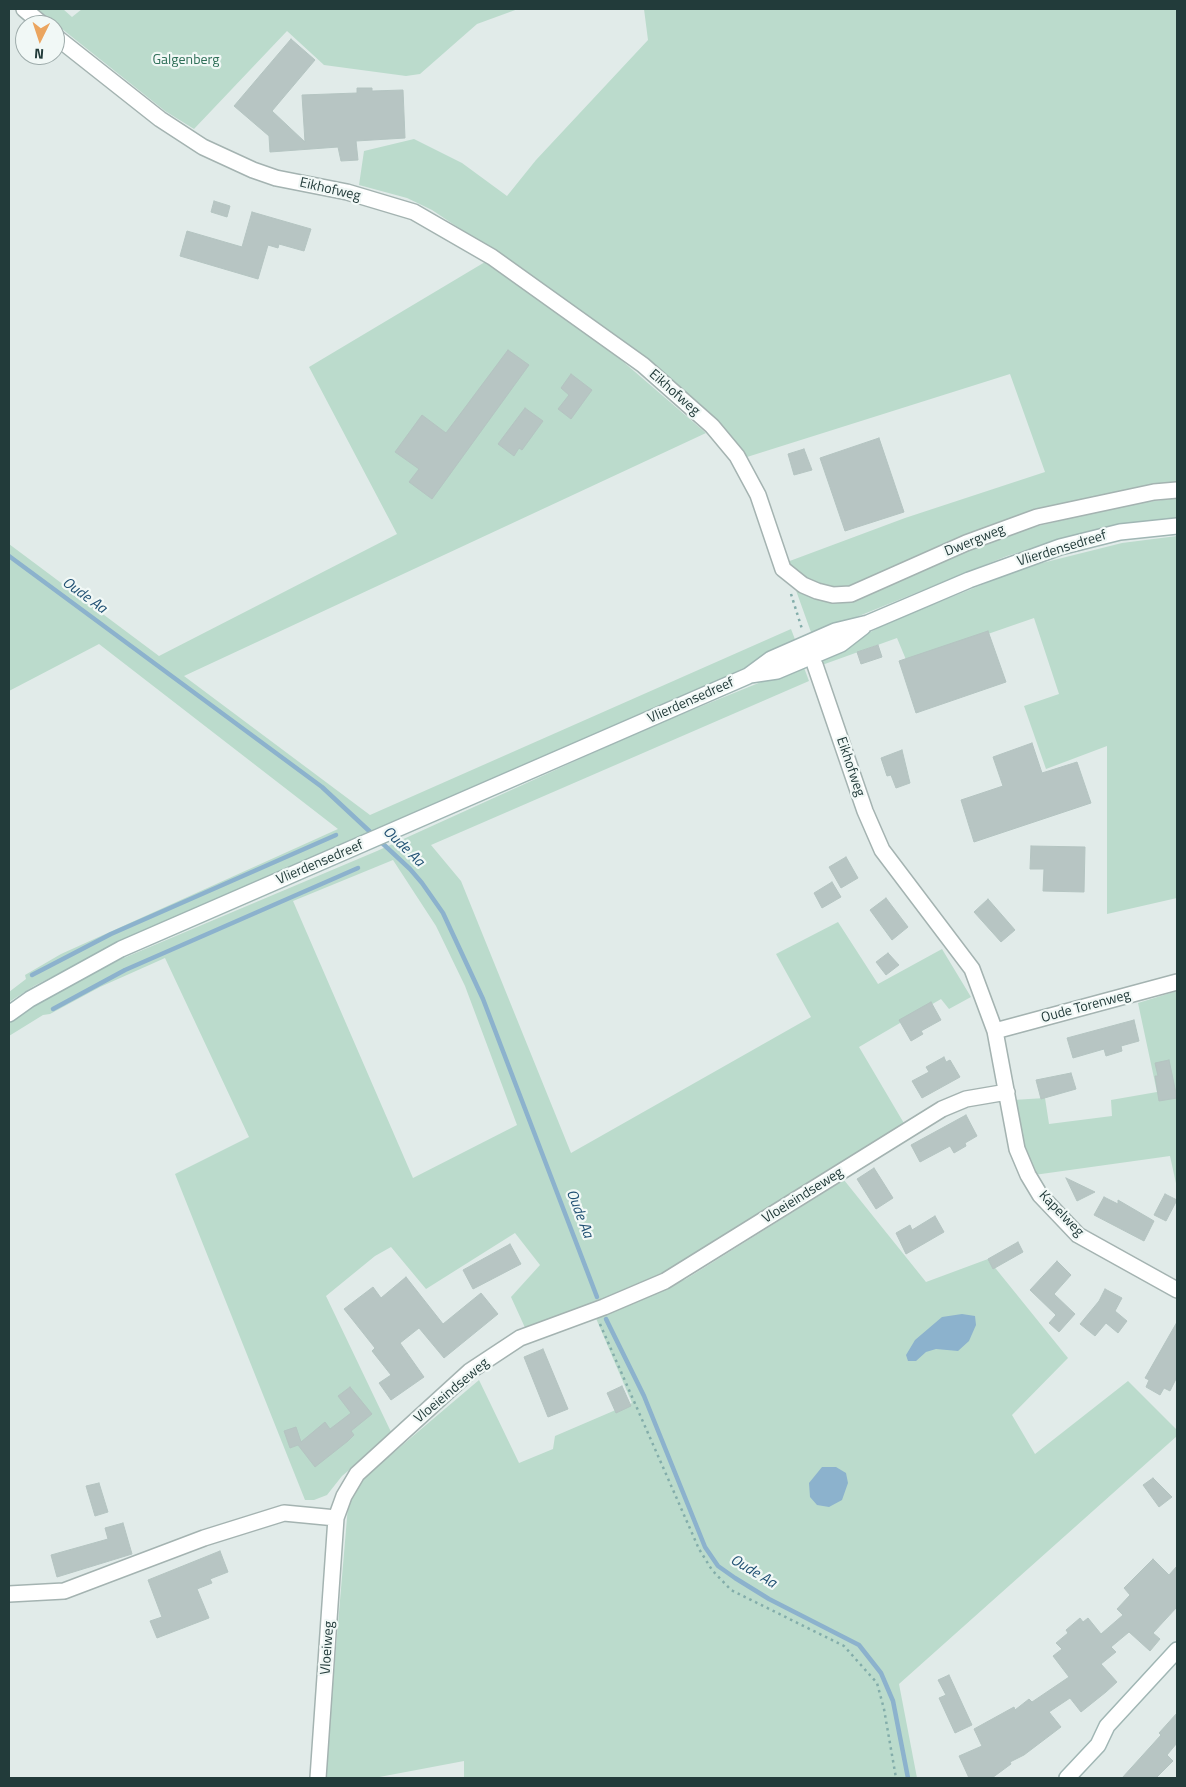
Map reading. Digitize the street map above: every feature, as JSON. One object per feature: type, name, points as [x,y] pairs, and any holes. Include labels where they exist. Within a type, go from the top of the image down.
[{"type":"street","name":"Eikhofweg","points":[[65,44],[160,119],[203,147],[253,170],[276,178],[346,192],[414,212],[492,257],[643,365],[712,426],[737,456],[758,495],[783,569]]},
{"type":"street","name":"Dwergweg","points":[[783,569],[803,585],[817,591],[833,595],[851,594],[966,543],[1037,517],[1154,492],[1177,490]]},
{"type":"street","name":"Vlierdensedreef","points":[[9,1014],[121,948],[357,848],[748,676],[771,659],[807,642],[835,631],[868,623],[969,580],[1060,547],[1120,532],[1177,526]]},
{"type":"street","name":"Vlierdensedreef","points":[[748,676],[777,671],[841,644],[868,623]]},
{"type":"street","name":"Eikhofweg","points":[[815,665],[865,811],[882,850],[972,969],[995,1031]]},
{"type":"street","name":"Oude Torenweg","points":[[995,1031],[1177,982]]},
{"type":"street","name":"Kapelweg","points":[[995,1031],[1017,1149],[1028,1175],[1040,1195],[1078,1235],[1177,1290]]},
{"type":"street","name":"Vloeieindseweg","points":[[336,1518],[344,1496],[357,1474],[470,1371],[520,1338],[594,1311],[665,1281],[942,1109],[966,1099],[1007,1092]]},
{"type":"street","points":[[9,1594],[64,1591],[204,1538],[284,1513],[336,1518]]},
{"type":"street","name":"Vloeiweg","points":[[318,1778],[336,1518]]},
{"type":"street","points":[[1068,1778],[1098,1745],[1107,1726],[1177,1650]]},
{"type":"path","points":[[783,569],[807,642]]},
{"type":"path","points":[[594,1311],[627,1382],[698,1549],[712,1570],[731,1590],[844,1646],[877,1683],[896,1778]]},
{"type":"green space","name":"Galgenberg","points":[[37,9],[63,9],[72,17],[82,9],[518,9],[477,24],[420,74],[406,76],[324,65],[287,31],[194,129],[165,111],[65,31],[65,15],[45,15]]},
{"type":"green space","points":[[644,9],[1177,9],[1177,484],[1133,488],[1061,505],[850,586],[823,586],[799,575],[787,562],[905,518],[1045,472],[1010,374],[747,457],[709,414],[683,390],[634,350],[535,279],[432,210],[407,198],[359,185],[364,151],[414,139],[462,163],[507,196],[536,160],[648,40]]},
{"type":"green space","points":[[485,262],[552,308],[620,359],[706,433],[184,676],[370,815],[791,629],[796,642],[748,668],[115,945],[34,986],[9,1002],[9,992],[26,979],[25,975],[61,954],[338,829],[99,644],[9,691],[9,544],[159,656],[397,534],[309,367]]},
{"type":"green space","points":[[1177,498],[1177,520],[1053,542],[1007,556],[812,635],[793,582],[834,598],[1030,528],[1125,505]]},
{"type":"green space","points":[[1177,536],[1177,898],[1107,914],[1107,746],[1046,769],[1024,706],[1059,694],[1034,618],[907,662],[897,638],[822,665],[819,658],[840,649],[885,624],[1026,567],[1122,543]]},
{"type":"green space","points":[[803,665],[809,681],[431,845],[461,881],[571,1153],[811,1017],[776,954],[838,922],[878,984],[942,949],[971,997],[949,1009],[941,999],[859,1047],[905,1125],[716,1245],[659,1275],[527,1332],[511,1297],[540,1265],[515,1233],[426,1289],[391,1247],[375,1256],[326,1296],[392,1434],[342,1476],[327,1495],[314,1500],[305,1500],[175,1174],[249,1137],[165,958],[100,987],[50,1014],[43,1015],[9,1036],[9,1022],[57,992],[119,960],[377,851],[650,727]],"holes":[[[393,860],[436,926],[465,986],[517,1125],[413,1178],[293,901]]]},
{"type":"green space","points":[[1177,991],[1177,1188],[1170,1156],[1034,1175],[1029,1167],[1013,1100],[1045,1098],[1049,1124],[1112,1116],[1111,1100],[1157,1092],[1138,1003]]},
{"type":"green space","points":[[844,1180],[926,1282],[988,1259],[1068,1358],[1012,1415],[1035,1454],[1128,1381],[1177,1430],[1177,1436],[899,1684],[917,1778],[464,1778],[464,1761],[374,1778],[325,1778],[348,1506],[360,1481],[479,1380],[519,1463],[553,1449],[555,1436],[632,1403],[595,1316],[686,1279]]},
{"type":"water","points":[[962,1314],[975,1316],[976,1325],[969,1341],[958,1351],[936,1349],[926,1352],[916,1361],[908,1361],[906,1355],[915,1340],[942,1317]]},
{"type":"water","points":[[822,1467],[836,1467],[846,1473],[848,1483],[842,1500],[829,1507],[817,1505],[810,1497],[809,1483]]},
{"type":"building","points":[[291,39],[315,60],[272,111],[305,142],[302,95],[357,93],[357,88],[372,88],[372,91],[403,90],[405,138],[356,141],[358,160],[341,161],[338,147],[270,152],[269,136],[234,106]]},
{"type":"building","points":[[214,201],[230,206],[227,217],[211,212]]},
{"type":"building","points":[[252,212],[311,229],[304,251],[279,244],[278,248],[268,245],[258,279],[180,256],[187,231],[242,247]]},
{"type":"building","points":[[508,350],[529,365],[432,499],[409,482],[419,469],[395,452],[422,415],[446,433]]},
{"type":"building","points":[[571,374],[592,390],[571,419],[558,409],[569,395],[561,388]]},
{"type":"building","points":[[525,408],[543,421],[522,450],[519,448],[514,456],[498,444]]},
{"type":"building","points":[[879,438],[904,512],[845,531],[820,458]]},
{"type":"building","points":[[804,449],[812,470],[794,475],[788,454]]},
{"type":"building","points":[[988,631],[1006,682],[916,713],[899,661]]},
{"type":"building","points":[[878,645],[882,657],[861,664],[857,652]]},
{"type":"building","points":[[1032,743],[1042,773],[1077,762],[1091,803],[974,842],[961,800],[1003,786],[993,757]]},
{"type":"building","points":[[902,750],[910,783],[896,788],[891,775],[887,776],[881,758]]},
{"type":"building","points":[[1031,846],[1085,847],[1084,892],[1043,891],[1044,869],[1030,869]]},
{"type":"building","points":[[846,857],[858,878],[841,888],[829,867]]},
{"type":"building","points":[[832,882],[841,897],[822,908],[814,893]]},
{"type":"building","points":[[886,898],[908,927],[892,940],[870,910]]},
{"type":"building","points":[[988,899],[1015,930],[1001,942],[974,912]]},
{"type":"building","points":[[888,953],[899,965],[886,975],[876,962]]},
{"type":"building","points":[[931,1002],[941,1020],[921,1031],[923,1034],[911,1041],[899,1020]]},
{"type":"building","points":[[1134,1020],[1139,1041],[1121,1046],[1122,1051],[1106,1056],[1104,1049],[1073,1058],[1067,1038]]},
{"type":"building","points":[[944,1057],[946,1062],[950,1060],[960,1077],[922,1098],[912,1081],[929,1072],[926,1067]]},
{"type":"building","points":[[1169,1060],[1177,1098],[1159,1101],[1155,1076],[1158,1076],[1155,1063]]},
{"type":"building","points":[[1071,1073],[1076,1089],[1041,1099],[1036,1080]]},
{"type":"building","points":[[966,1115],[977,1136],[965,1143],[966,1146],[954,1153],[950,1146],[920,1162],[911,1145]]},
{"type":"building","points":[[874,1168],[893,1198],[876,1209],[857,1179]]},
{"type":"building","points":[[1066,1178],[1095,1192],[1077,1201]]},
{"type":"building","points":[[1165,1194],[1177,1200],[1166,1221],[1154,1215]]},
{"type":"building","points":[[1104,1197],[1118,1204],[1118,1200],[1154,1221],[1144,1241],[1094,1215]]},
{"type":"building","points":[[935,1216],[944,1232],[906,1254],[896,1233],[910,1225],[912,1230]]},
{"type":"building","points":[[1018,1242],[1023,1252],[993,1269],[988,1259]]},
{"type":"building","points":[[510,1244],[521,1264],[473,1289],[463,1270]]},
{"type":"building","points":[[1057,1261],[1071,1275],[1054,1294],[1075,1314],[1059,1332],[1049,1323],[1056,1315],[1030,1290]]},
{"type":"building","points":[[406,1277],[443,1324],[481,1293],[498,1314],[444,1358],[419,1328],[400,1343],[424,1377],[391,1400],[379,1383],[391,1375],[372,1351],[375,1348],[344,1309],[373,1287],[381,1298]]},
{"type":"building","points":[[1105,1289],[1122,1298],[1115,1311],[1127,1321],[1118,1333],[1106,1323],[1095,1336],[1080,1324],[1099,1301]]},
{"type":"building","points":[[1177,1322],[1177,1377],[1170,1391],[1164,1388],[1160,1395],[1146,1387],[1149,1380],[1145,1378]]},
{"type":"building","points":[[543,1349],[568,1409],[548,1417],[524,1357]]},
{"type":"building","points":[[622,1386],[631,1406],[616,1413],[607,1393]]},
{"type":"building","points":[[350,1387],[372,1414],[351,1431],[354,1435],[348,1441],[315,1467],[298,1445],[290,1448],[284,1431],[296,1427],[301,1442],[325,1422],[330,1429],[351,1413],[338,1396]]},
{"type":"building","points":[[1153,1478],[1172,1497],[1159,1507],[1143,1485]]},
{"type":"building","points":[[99,1483],[108,1512],[95,1516],[86,1486]]},
{"type":"building","points":[[123,1523],[132,1554],[57,1577],[51,1555],[108,1539],[105,1528]]},
{"type":"building","points":[[220,1551],[228,1572],[210,1579],[212,1583],[197,1589],[209,1618],[157,1638],[150,1621],[162,1617],[148,1580]]},
{"type":"building","points":[[1153,1559],[1169,1575],[1177,1566],[1177,1607],[1153,1633],[1160,1639],[1150,1651],[1129,1632],[1111,1647],[1116,1652],[1101,1664],[1117,1682],[1081,1712],[1070,1698],[1049,1712],[1061,1727],[1024,1755],[1010,1762],[1011,1764],[992,1778],[969,1778],[959,1756],[982,1746],[974,1729],[1014,1707],[1015,1710],[1029,1699],[1032,1702],[1069,1677],[1053,1656],[1062,1649],[1056,1643],[1068,1633],[1066,1630],[1080,1618],[1083,1622],[1088,1618],[1101,1634],[1123,1615],[1117,1609],[1130,1595],[1124,1588]]},
{"type":"building","points":[[949,1675],[972,1725],[955,1733],[939,1698],[946,1695],[938,1680]]},
{"type":"building","points":[[1177,1713],[1177,1743],[1167,1755],[1173,1761],[1156,1778],[1122,1778],[1161,1735],[1159,1733]]},
{"type":"waterway","name":"Oude Aa","points":[[9,556],[322,787],[410,869],[422,883],[443,913],[483,999],[597,1297]]},
{"type":"waterway","points":[[32,975],[111,934],[336,835]]},
{"type":"waterway","points":[[53,1009],[125,970],[358,868]]},
{"type":"waterway","name":"Oude Aa","points":[[606,1319],[644,1396],[705,1547],[718,1566],[735,1578],[769,1599],[859,1645],[881,1673],[893,1701],[908,1778]]}]
